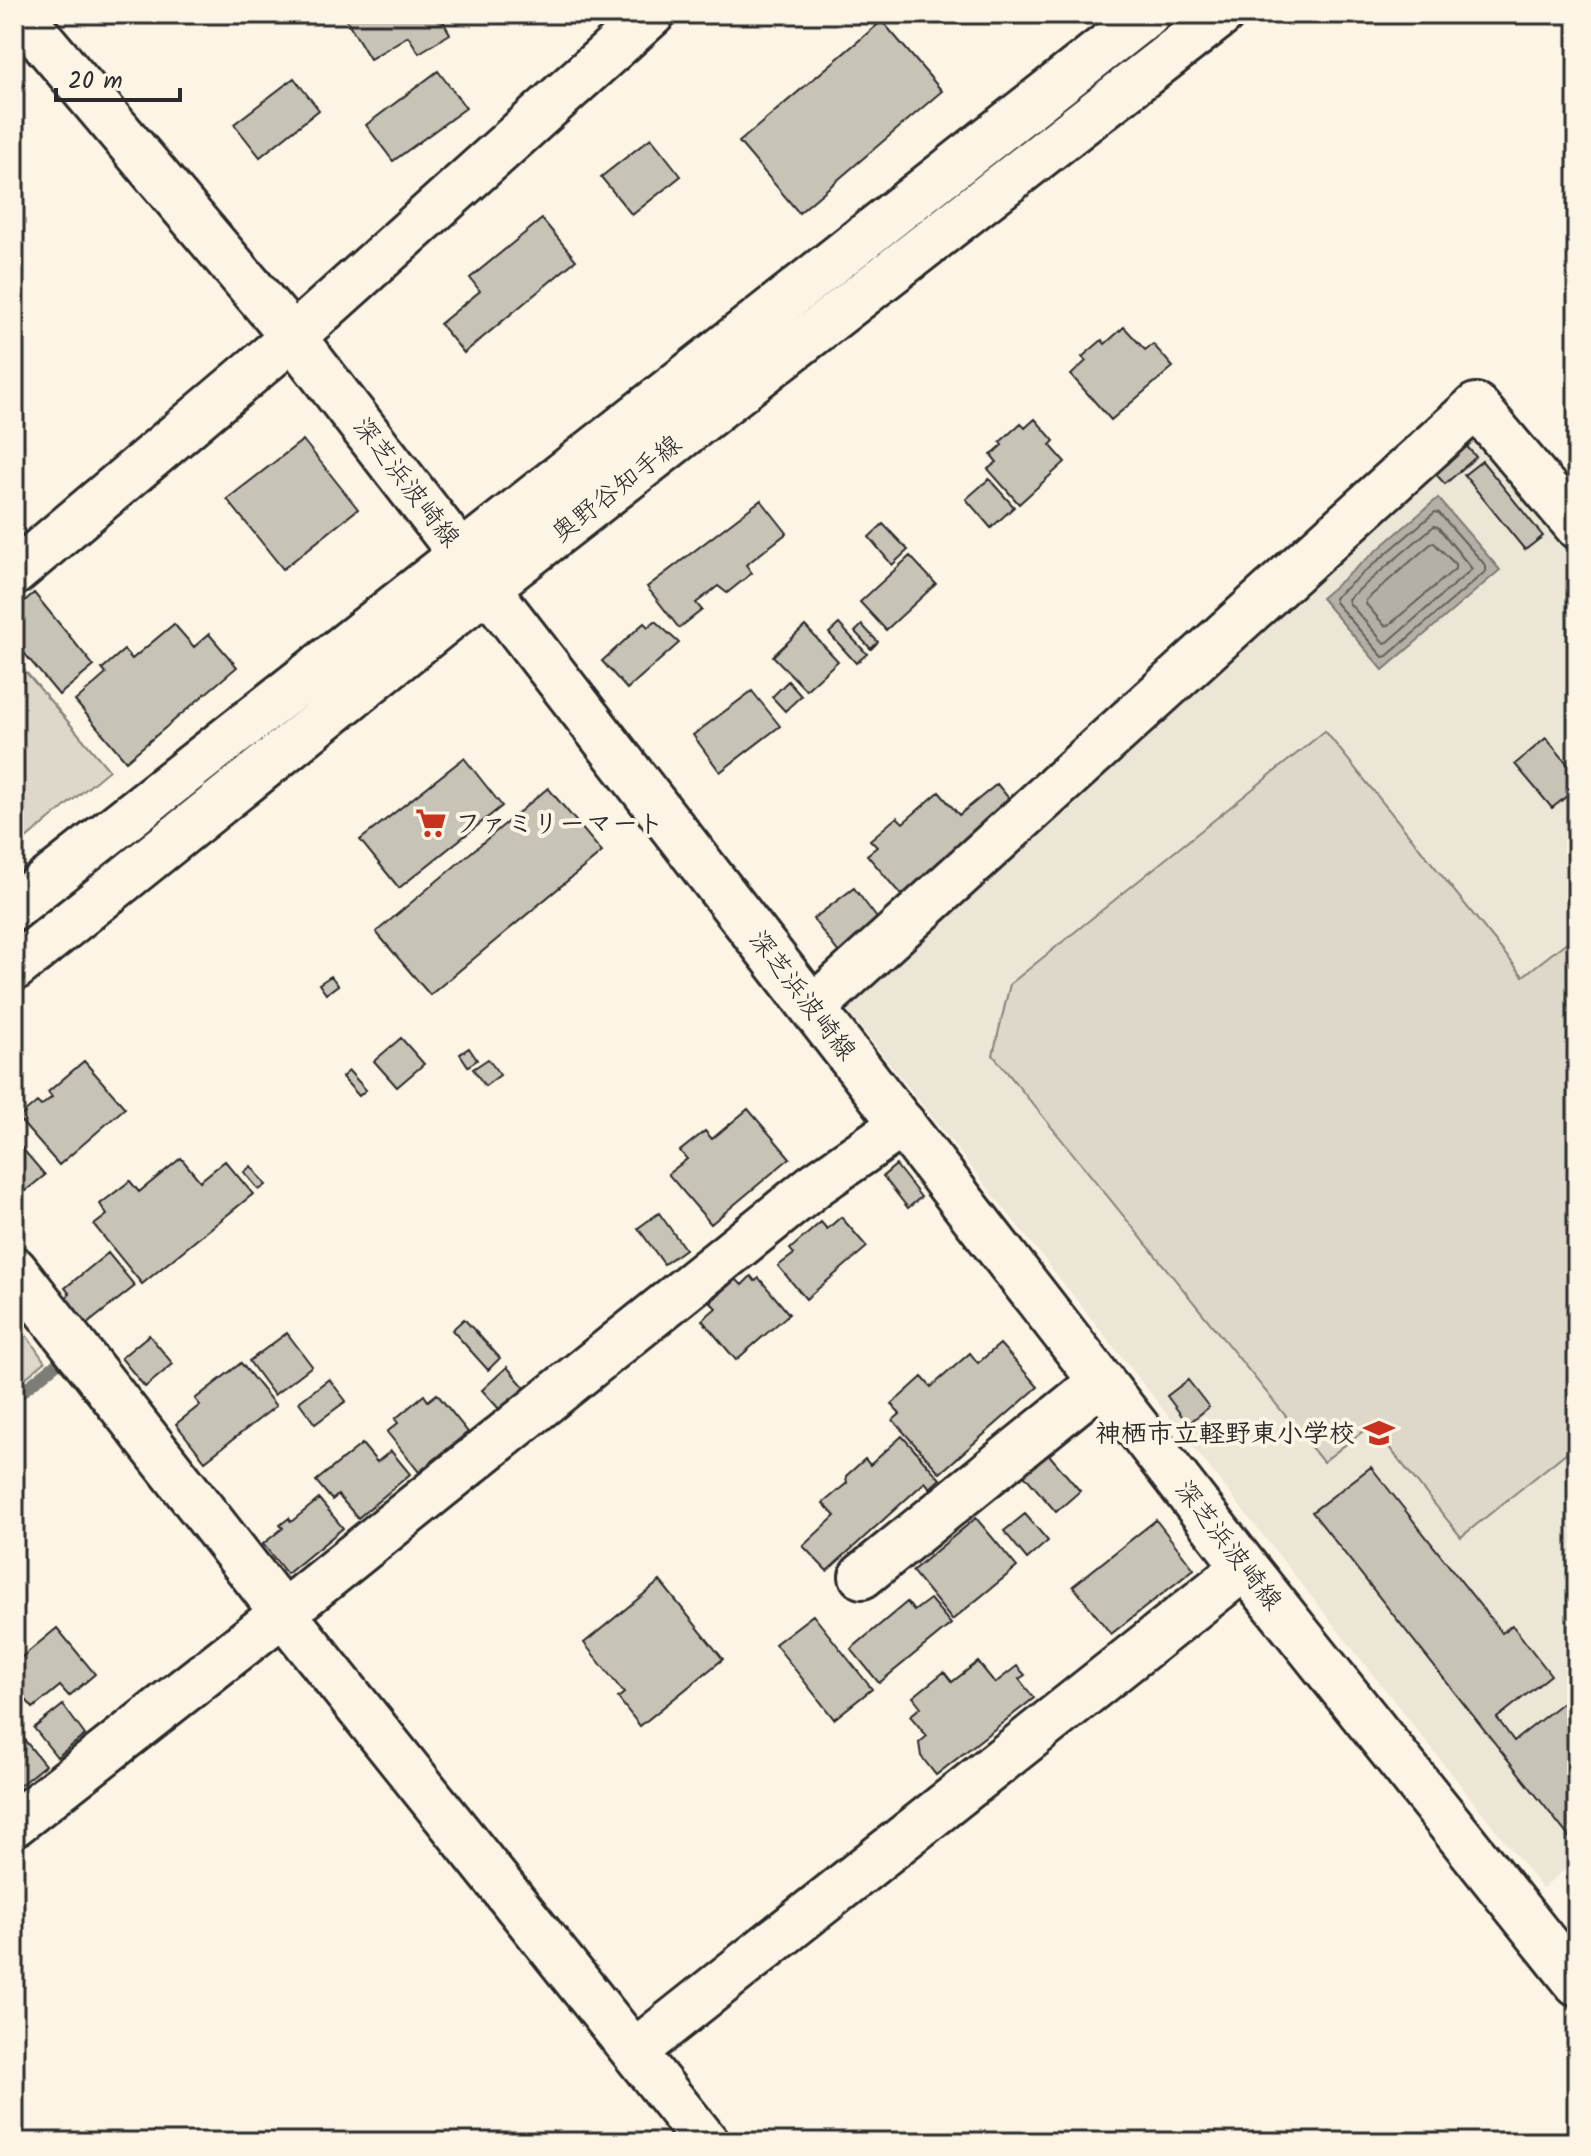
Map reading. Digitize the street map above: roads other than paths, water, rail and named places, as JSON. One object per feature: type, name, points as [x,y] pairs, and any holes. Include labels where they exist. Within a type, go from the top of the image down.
[{"type":"main road","name":"深芝浜波崎線","points":[[20,14],[293,337],[1245,1567],[1577,1983]]},
{"type":"main road","name":"奥野谷知手線","points":[[14,907],[1147,14]]},
{"type":"main road","name":"奥野谷知手線","points":[[14,968],[488,587],[1222,14]]},
{"type":"main road","points":[[14,573],[293,337],[624,23]]},
{"type":"main road","points":[[814,1007],[1476,406],[1577,526]]},
{"type":"main road","points":[[14,1824],[283,1613],[815,1185],[903,1124]]},
{"type":"main road","points":[[14,1269],[702,2141]]},
{"type":"main road","points":[[862,1576],[1102,1381]]},
{"type":"main road","points":[[634,2052],[1245,1567]]},
{"type":"water","points":[[1438,498],[1500,570],[1383,670],[1321,598]]},
{"type":"waterway","points":[[14,1398],[59,1362]]},
{"type":"place","name":"ファミリーマート","points":[[431,823]]},
{"type":"place","name":"神栖市立軽野東小学校","points":[[1379,1433]]}]
